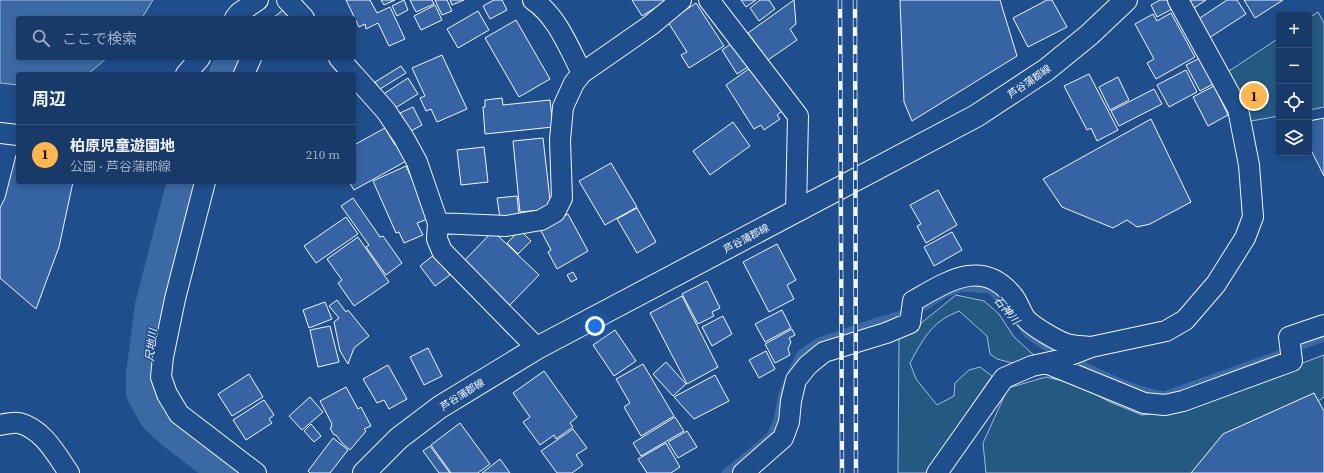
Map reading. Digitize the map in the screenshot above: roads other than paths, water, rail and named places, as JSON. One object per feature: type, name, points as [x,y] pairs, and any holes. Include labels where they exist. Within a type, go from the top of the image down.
[{"type":"main road","name":"芦谷蒲郡線","points":[[364,473],[399,438],[440,407],[537,348],[976,116],[1046,70],[1089,35],[1126,0]]},
{"type":"street","points":[[287,0],[302,16]]},
{"type":"street","points":[[533,0],[543,6],[562,34],[582,73]]},
{"type":"street","points":[[438,223],[506,226],[540,220],[555,212],[562,198],[560,140],[564,107],[574,83],[582,73],[651,25],[681,0]]},
{"type":"street","points":[[709,0],[798,116],[796,211]]},
{"type":"street","points":[[937,473],[1004,378],[1032,366],[1051,362],[1084,350],[1166,331],[1185,320],[1216,284],[1246,238],[1253,217],[1249,165],[1238,109],[1178,0]]},
{"type":"street","points":[[237,16],[260,5]]},
{"type":"street","points":[[188,72],[198,60]]},
{"type":"street","points":[[245,72],[250,60]]},
{"type":"street","points":[[341,60],[352,72]]},
{"type":"street","points":[[356,76],[386,111],[404,138],[417,162],[438,223],[437,239],[442,252],[537,348]]},
{"type":"street","points":[[0,133],[16,135]]},
{"type":"street","points":[[204,184],[175,299],[163,357],[161,378],[167,394],[179,414],[256,473]]},
{"type":"street","points":[[743,473],[783,438],[789,422],[791,401],[796,380],[808,365],[824,352],[886,333],[910,323],[913,301],[954,279],[970,276],[988,277],[1000,283],[1014,297],[1027,320],[1049,335],[1066,344],[1084,350]]},
{"type":"street","points":[[1051,362],[1144,403],[1165,405],[1183,401],[1292,361],[1289,337],[1324,325]]},
{"type":"street","points":[[0,425],[18,422],[33,430],[49,443],[69,473]]},
{"type":"waterway","name":"尺地川","points":[[230,72],[236,60]]},
{"type":"waterway","name":"尺地川","points":[[186,184],[155,306],[146,374],[146,392],[158,414],[174,429],[231,473]]},
{"type":"waterway","name":"石神川","points":[[791,373],[800,354],[819,341],[877,321],[925,307],[945,294],[962,288],[990,290],[1028,335],[1044,346],[1062,354]]},
{"type":"waterway","name":"石神川","points":[[1071,359],[1128,385],[1152,393],[1164,395],[1324,338]]},
{"type":"waterway","name":"石神川","points":[[725,473],[770,436],[777,420],[782,394],[787,383]]},
{"type":"railway","points":[[840,0],[842,473]]},
{"type":"railway","points":[[855,0],[856,473]]},
{"type":"place","name":"柏原児童遊園地","points":[[1254,96]]}]
